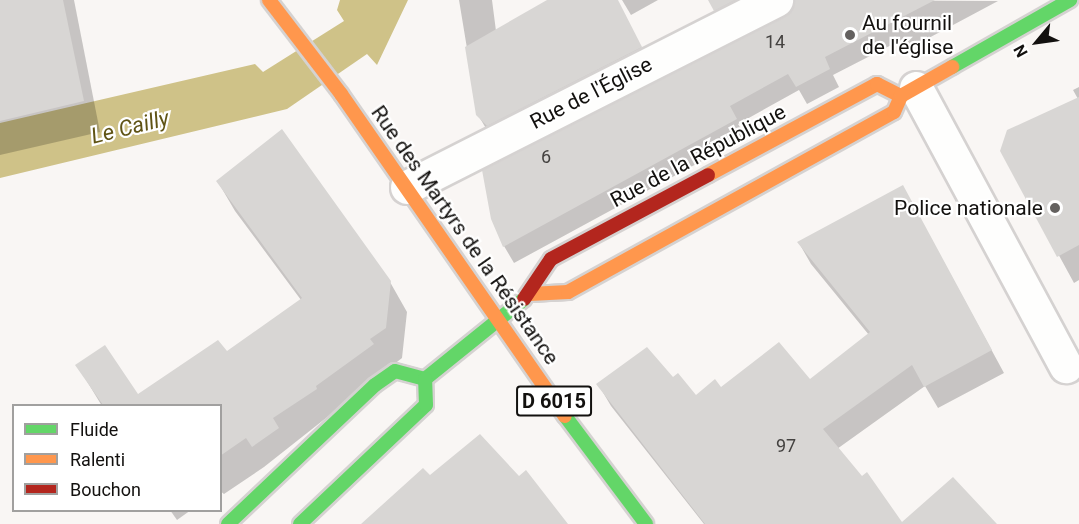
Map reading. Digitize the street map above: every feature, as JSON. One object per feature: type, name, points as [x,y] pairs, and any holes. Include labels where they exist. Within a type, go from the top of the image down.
[{"type":"street","name":"Rue des Martyrs de la Résistance","points":[[269,0],[341,94],[573,428],[646,524]]},
{"type":"street","name":"Rue de l'Église","points":[[407,187],[465,155],[776,0]]},
{"type":"street","points":[[530,294],[568,292],[894,112],[908,92],[1070,0]]},
{"type":"street","name":"Rue de la République","points":[[425,379],[530,294],[551,260],[877,84],[908,92]]},
{"type":"street","points":[[908,92],[1066,366]]},
{"type":"street","points":[[228,524],[375,385],[395,371],[425,379],[426,405],[300,524]]},
{"type":"water","name":"Le Cailly","points":[[340,0],[408,0],[377,65],[367,54],[287,109],[0,178],[0,123],[255,64],[263,72],[344,21],[337,10]]},
{"type":"building","points":[[0,0],[63,0],[84,101],[0,121]]},
{"type":"building","points":[[547,0],[618,0],[642,47],[487,126],[476,115],[465,47]]},
{"type":"building","points":[[708,0],[735,0],[714,11]]},
{"type":"building","points":[[795,0],[935,0],[825,57],[830,69],[796,87],[788,74],[730,106],[737,119],[503,247],[491,219],[482,170],[784,17],[792,10]]},
{"type":"building","name":"Police nationale","points":[[1079,97],[1079,245],[1057,257],[1000,151],[1007,130]]},
{"type":"building","points":[[282,129],[391,281],[386,328],[370,339],[374,344],[316,386],[317,389],[273,418],[279,428],[252,447],[246,438],[222,455],[222,404],[102,404],[75,365],[105,345],[138,394],[218,340],[227,351],[302,298],[216,181]]},
{"type":"building","points":[[903,185],[992,350],[924,387],[912,365],[823,429],[862,476],[867,472],[902,522],[953,477],[997,524],[705,524],[596,384],[647,347],[673,377],[678,373],[696,395],[715,379],[721,387],[779,342],[810,379],[870,332],[797,242]]},
{"type":"building","points":[[480,434],[519,476],[526,470],[568,524],[361,524],[423,468],[430,475]]},
{"type":"traffic: fast","points":[[952,67],[1070,0]]},
{"type":"traffic: fast","points":[[228,524],[375,385],[395,371],[425,379],[524,299]]},
{"type":"traffic: fast","points":[[300,524],[426,405],[425,379]]},
{"type":"traffic: fast","points":[[565,416],[646,524]]},
{"type":"traffic: slow","points":[[269,0],[341,94],[565,416]]},
{"type":"traffic: slow","points":[[530,294],[568,292],[894,112],[901,96],[952,67]]},
{"type":"traffic: slow","points":[[708,175],[877,84],[901,96]]},
{"type":"traffic: jam","points":[[524,299],[551,259],[708,175]]},
{"type":"place","name":"Au fournil de l'église","points":[[850,35]]},
{"type":"place","name":"Police nationale","points":[[1055,208]]}]
